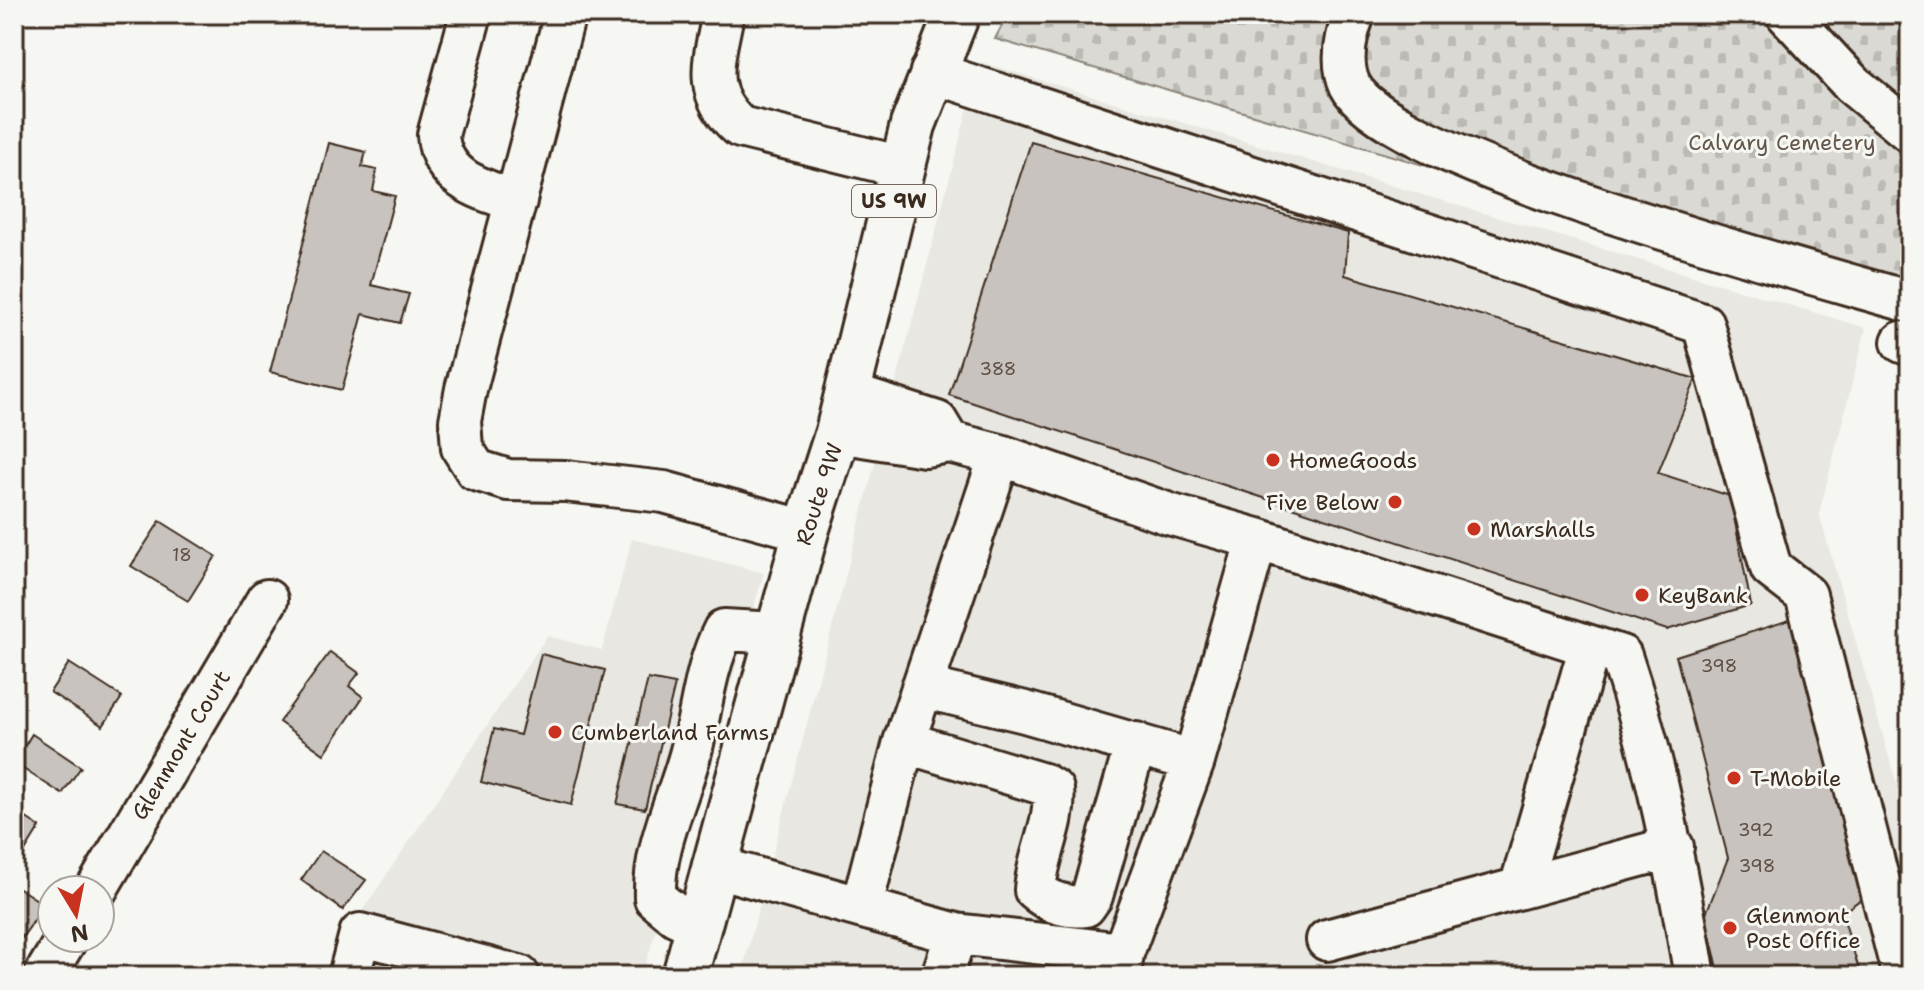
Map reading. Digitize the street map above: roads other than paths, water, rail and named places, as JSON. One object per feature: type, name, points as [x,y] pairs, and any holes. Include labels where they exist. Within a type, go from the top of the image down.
[{"type":"main road","name":"Route 9W","points":[[685,976],[806,531],[842,413],[902,167],[931,72],[957,14]]},
{"type":"street","points":[[471,14],[438,135],[439,151],[447,165],[478,188],[516,201]]},
{"type":"street","points":[[565,14],[460,421],[462,448],[476,470],[508,480],[565,481],[664,492],[806,531]]},
{"type":"street","points":[[723,14],[713,70],[714,95],[724,113],[740,127],[902,167]]},
{"type":"street","points":[[1354,14],[1344,58],[1350,85],[1375,112],[1449,153],[1557,195],[1910,302]]},
{"type":"street","points":[[1787,14],[1852,84],[1910,132]]},
{"type":"street","points":[[931,72],[1703,324],[1771,568],[1806,595],[1903,976]]},
{"type":"street","points":[[842,413],[937,422],[949,442],[1000,455],[1169,514],[1257,539],[1621,656],[1636,701],[1673,847],[1695,976]]},
{"type":"street","points":[[862,905],[904,742],[1000,455]]},
{"type":"street","points":[[713,866],[862,905],[956,934],[1122,965],[1194,761],[1257,539]]},
{"type":"street","name":"Glenmont Court","points":[[105,874],[267,600]]},
{"type":"street","points":[[698,926],[677,916],[655,898],[654,869],[691,753],[711,655],[724,630],[778,633]]},
{"type":"street","points":[[1520,888],[1590,646]]},
{"type":"street","points":[[922,687],[1194,761]]},
{"type":"street","points":[[904,742],[1043,784],[1053,790],[1055,802],[1036,873],[1035,890],[1046,899],[1070,907],[1085,906],[1092,896],[1136,743]]},
{"type":"street","points":[[1327,940],[1673,847]]},
{"type":"street","points":[[349,976],[360,934],[519,976]]},
{"type":"street","points":[[942,976],[956,934]]},
{"type":"street","points":[[44,976],[57,954]]},
{"type":"place","name":"HomeGoods","points":[[1273,460]]},
{"type":"place","name":"Five Below","points":[[1395,502]]},
{"type":"place","name":"Marshalls","points":[[1474,529]]},
{"type":"place","name":"KeyBank","points":[[1642,595]]},
{"type":"place","name":"Cumberland Farms","points":[[555,732]]},
{"type":"place","name":"T-Mobile","points":[[1734,778]]},
{"type":"place","name":"Glenmont Post Office","points":[[1730,928]]},
{"type":"park label","name":"Calvary Cemetery","points":[[1782,142]]}]
